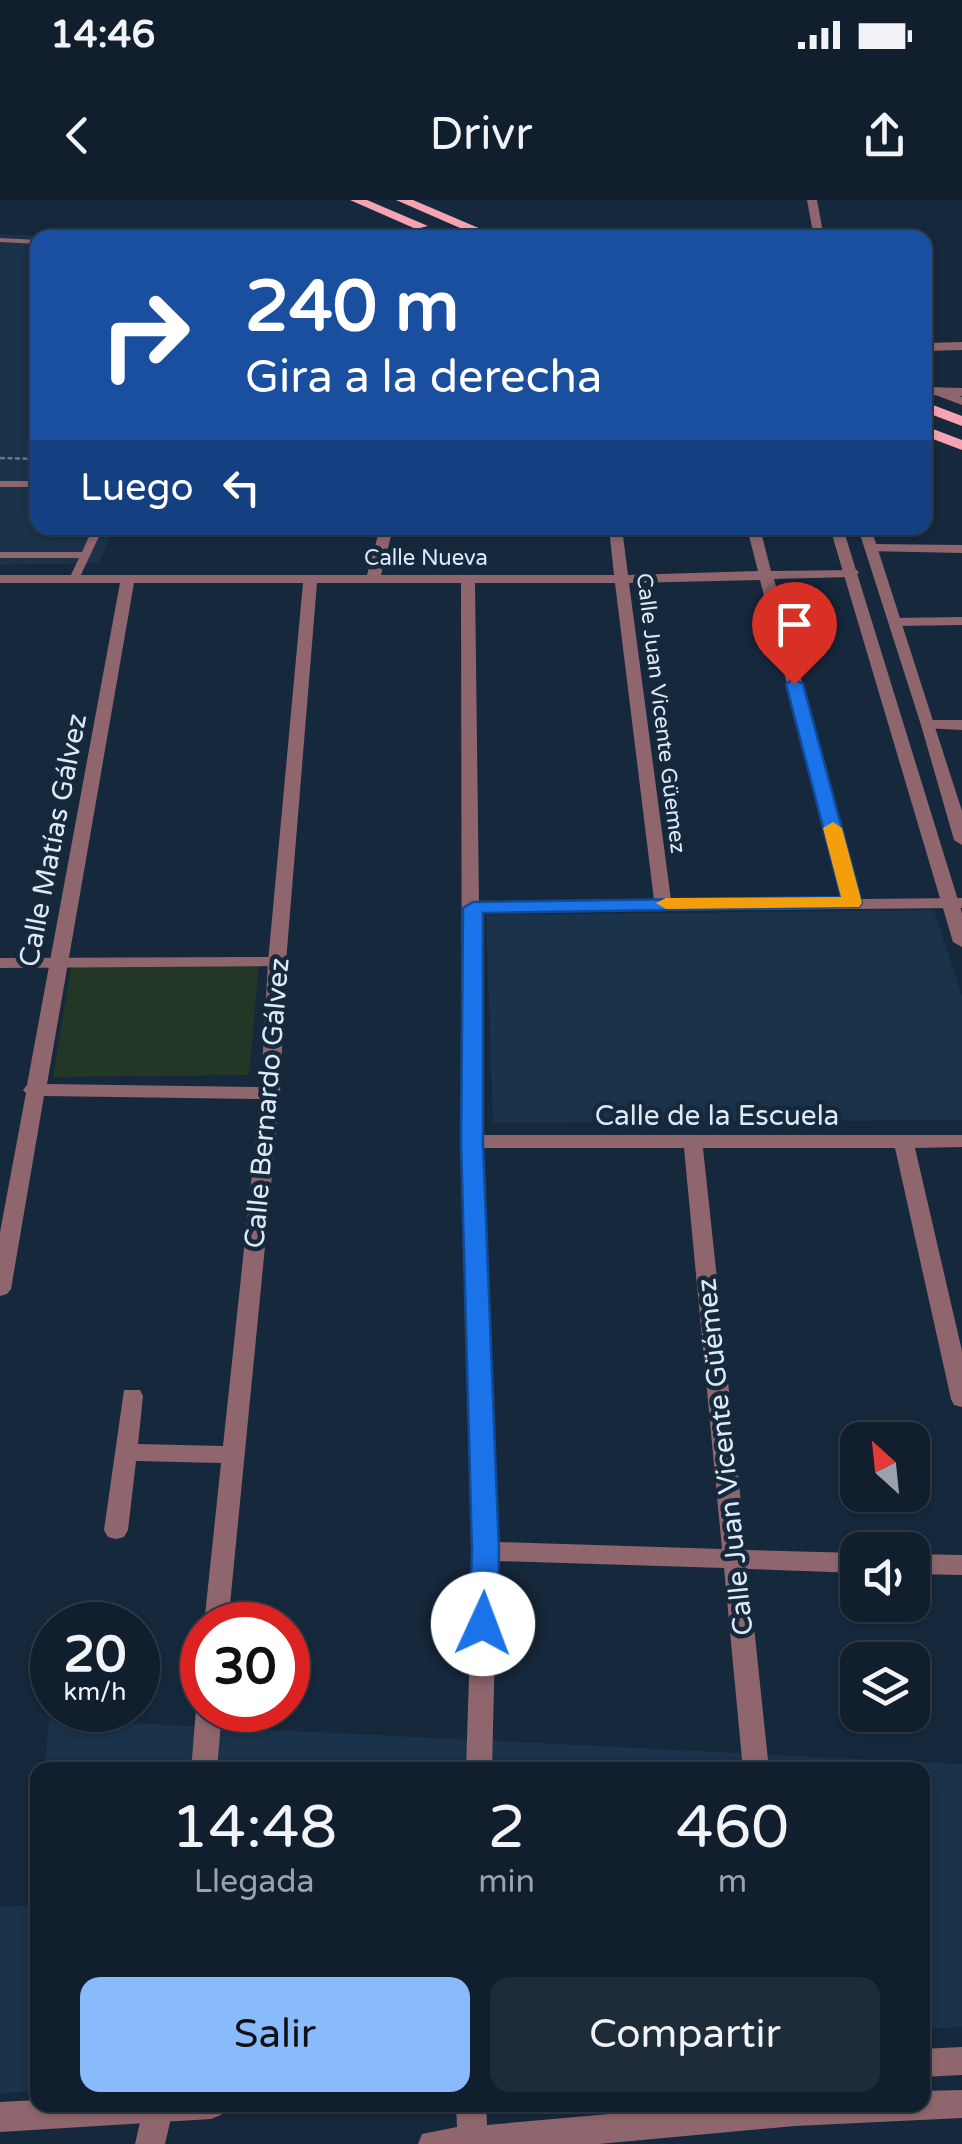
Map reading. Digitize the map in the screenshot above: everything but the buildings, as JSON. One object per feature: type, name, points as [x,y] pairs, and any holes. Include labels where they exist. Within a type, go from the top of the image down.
[{"type":"main road","points":[[356,200],[431,230]]},
{"type":"main road","points":[[402,200],[476,230]]},
{"type":"main road","points":[[932,410],[962,421]]},
{"type":"main road","points":[[932,434],[962,445]]},
{"type":"street","points":[[812,200],[818,230]]},
{"type":"street","points":[[932,347],[962,346]]},
{"type":"street","points":[[932,391],[962,392]]},
{"type":"street","points":[[932,391],[962,401]]},
{"type":"street","points":[[373,579],[384,535]]},
{"type":"street","name":"Calle Juan Vicente Güemez","points":[[616,535],[663,904]]},
{"type":"street","points":[[755,535],[852,903]]},
{"type":"street","points":[[838,535],[955,903],[962,942]]},
{"type":"street","points":[[866,535],[930,726],[962,840]]},
{"type":"street","points":[[871,548],[962,549]]},
{"type":"street","name":"Calle Nueva","points":[[0,579],[623,579],[852,573]]},
{"type":"street","name":"Calle Matías Gálvez","points":[[0,1290],[128,579]]},
{"type":"street","points":[[468,579],[472,1142],[485,1551],[479,1762]]},
{"type":"street","name":"Calle Bernardo Gálvez","points":[[218,1602],[270,1094],[277,962],[310,580]]},
{"type":"street","points":[[895,622],[962,621]]},
{"type":"street","points":[[930,726],[962,725]]},
{"type":"street","points":[[473,908],[955,903]]},
{"type":"street","points":[[0,964],[277,962]]},
{"type":"street","points":[[33,1090],[270,1094]]},
{"type":"street","name":"Calle de la Escuela","points":[[472,1142],[962,1141]]},
{"type":"street","points":[[904,1143],[962,1399]]},
{"type":"street","name":"Calle Juan Vicente Güémez","points":[[693,1144],[755,1762]]},
{"type":"street","points":[[116,1530],[132,1396]]},
{"type":"street","points":[[127,1452],[234,1456]]},
{"type":"street","points":[[485,1551],[840,1562]]},
{"type":"street","points":[[930,1564],[962,1565]]},
{"type":"street","points":[[205,1762],[207,1732]]},
{"type":"street","points":[[930,2063],[962,2061]]},
{"type":"street","points":[[930,2105],[962,2104]]},
{"type":"street","points":[[0,2117],[72,2112]]},
{"type":"street","points":[[150,2144],[158,2112]]},
{"type":"street","points":[[471,2112],[472,2140]]},
{"type":"street","points":[[433,2144],[755,2112]]},
{"type":"lane","points":[[0,240],[30,242]]},
{"type":"lane","points":[[0,484],[30,484]]},
{"type":"lane","points":[[74,580],[95,535]]},
{"type":"lane","points":[[0,554],[86,554]]},
{"type":"path","points":[[0,458],[30,459]]},
{"type":"shaded area","points":[[0,234],[30,235],[30,535],[111,535],[99,563],[0,565]]},
{"type":"shaded area","points":[[934,910],[962,996],[962,1120],[493,1123],[486,915]]},
{"type":"shaded area","points":[[160,1724],[180,1725],[180,1732],[310,1732],[921,1762],[46,1762],[48,1732],[160,1732]]},
{"type":"shaded area","points":[[930,1762],[962,1764],[962,2027],[930,2029]]},
{"type":"shaded area","points":[[30,1905],[30,2091],[0,2093],[0,1907]]},
{"type":"green space","points":[[259,963],[249,1075],[53,1077],[71,966]]},
{"type":"slow traffic","points":[[666,903],[852,903],[833,828]]},
{"type":"route","points":[[483,1624],[485,1551],[472,1142],[473,908],[852,903],[794,684]]}]
